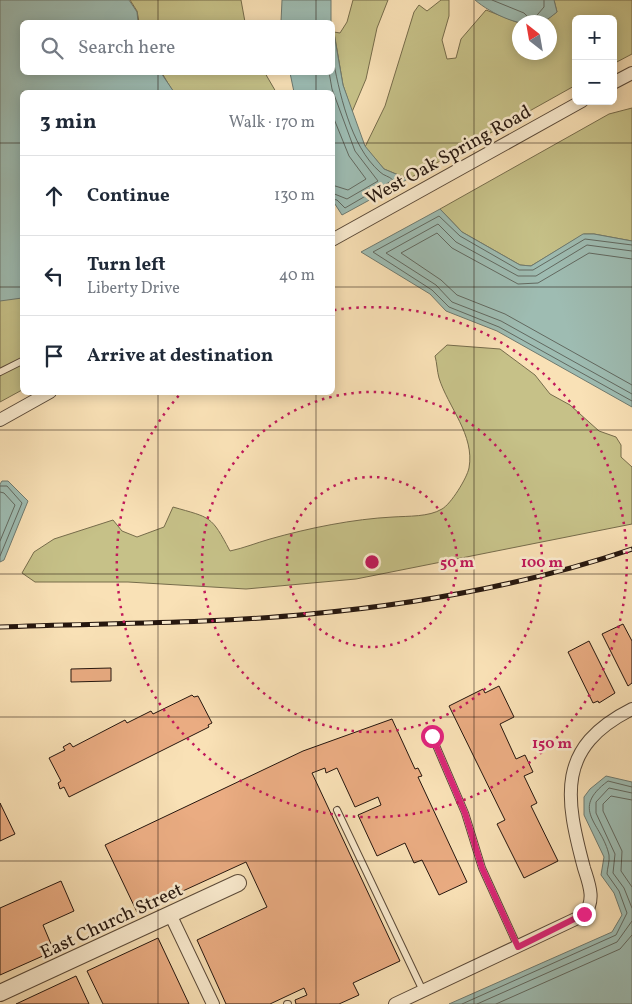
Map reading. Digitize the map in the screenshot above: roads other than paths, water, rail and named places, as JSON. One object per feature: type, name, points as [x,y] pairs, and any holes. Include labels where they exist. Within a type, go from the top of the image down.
[{"type":"street","points":[[617,82],[632,73]]},
{"type":"street","name":"West Oak Spring Road","points":[[335,238],[575,105]]},
{"type":"street","points":[[0,420],[44,395]]},
{"type":"street","points":[[395,1004],[577,919],[590,907],[591,893],[572,822],[571,783],[584,748],[596,732],[609,720],[632,709]]},
{"type":"street","name":"East Church Street","points":[[0,994],[238,883]]},
{"type":"street","points":[[170,914],[213,1004]]},
{"type":"lane","points":[[0,372],[20,362]]},
{"type":"lane","points":[[432,736],[465,813],[482,868],[518,947]]},
{"type":"lane","points":[[337,810],[423,991]]},
{"type":"water","points":[[0,0],[129,0],[137,12],[138,20],[20,20],[20,75],[162,75],[173,90],[20,90],[20,298],[0,301]]},
{"type":"water","points":[[282,0],[331,0],[331,20],[281,20]]},
{"type":"water","points":[[475,0],[554,0],[557,12],[553,15],[512,15],[512,20],[481,5]]},
{"type":"water","points":[[335,39],[343,85],[365,146],[384,169],[408,179],[342,215],[335,204],[335,90],[294,90],[290,75],[335,75]]},
{"type":"water","points":[[440,209],[462,232],[520,265],[531,266],[583,234],[594,234],[632,241],[632,407],[497,331],[446,311],[430,294],[361,252]]},
{"type":"water","points":[[2,481],[8,481],[28,501],[4,560],[0,562],[0,484]]},
{"type":"water","points":[[606,776],[632,782],[632,1004],[449,1004],[612,932],[622,915],[614,893],[601,875],[604,857],[584,815],[584,797],[590,789]]},
{"type":"railway","points":[[0,627],[233,620],[392,605],[473,591],[554,573],[632,549]]}]
